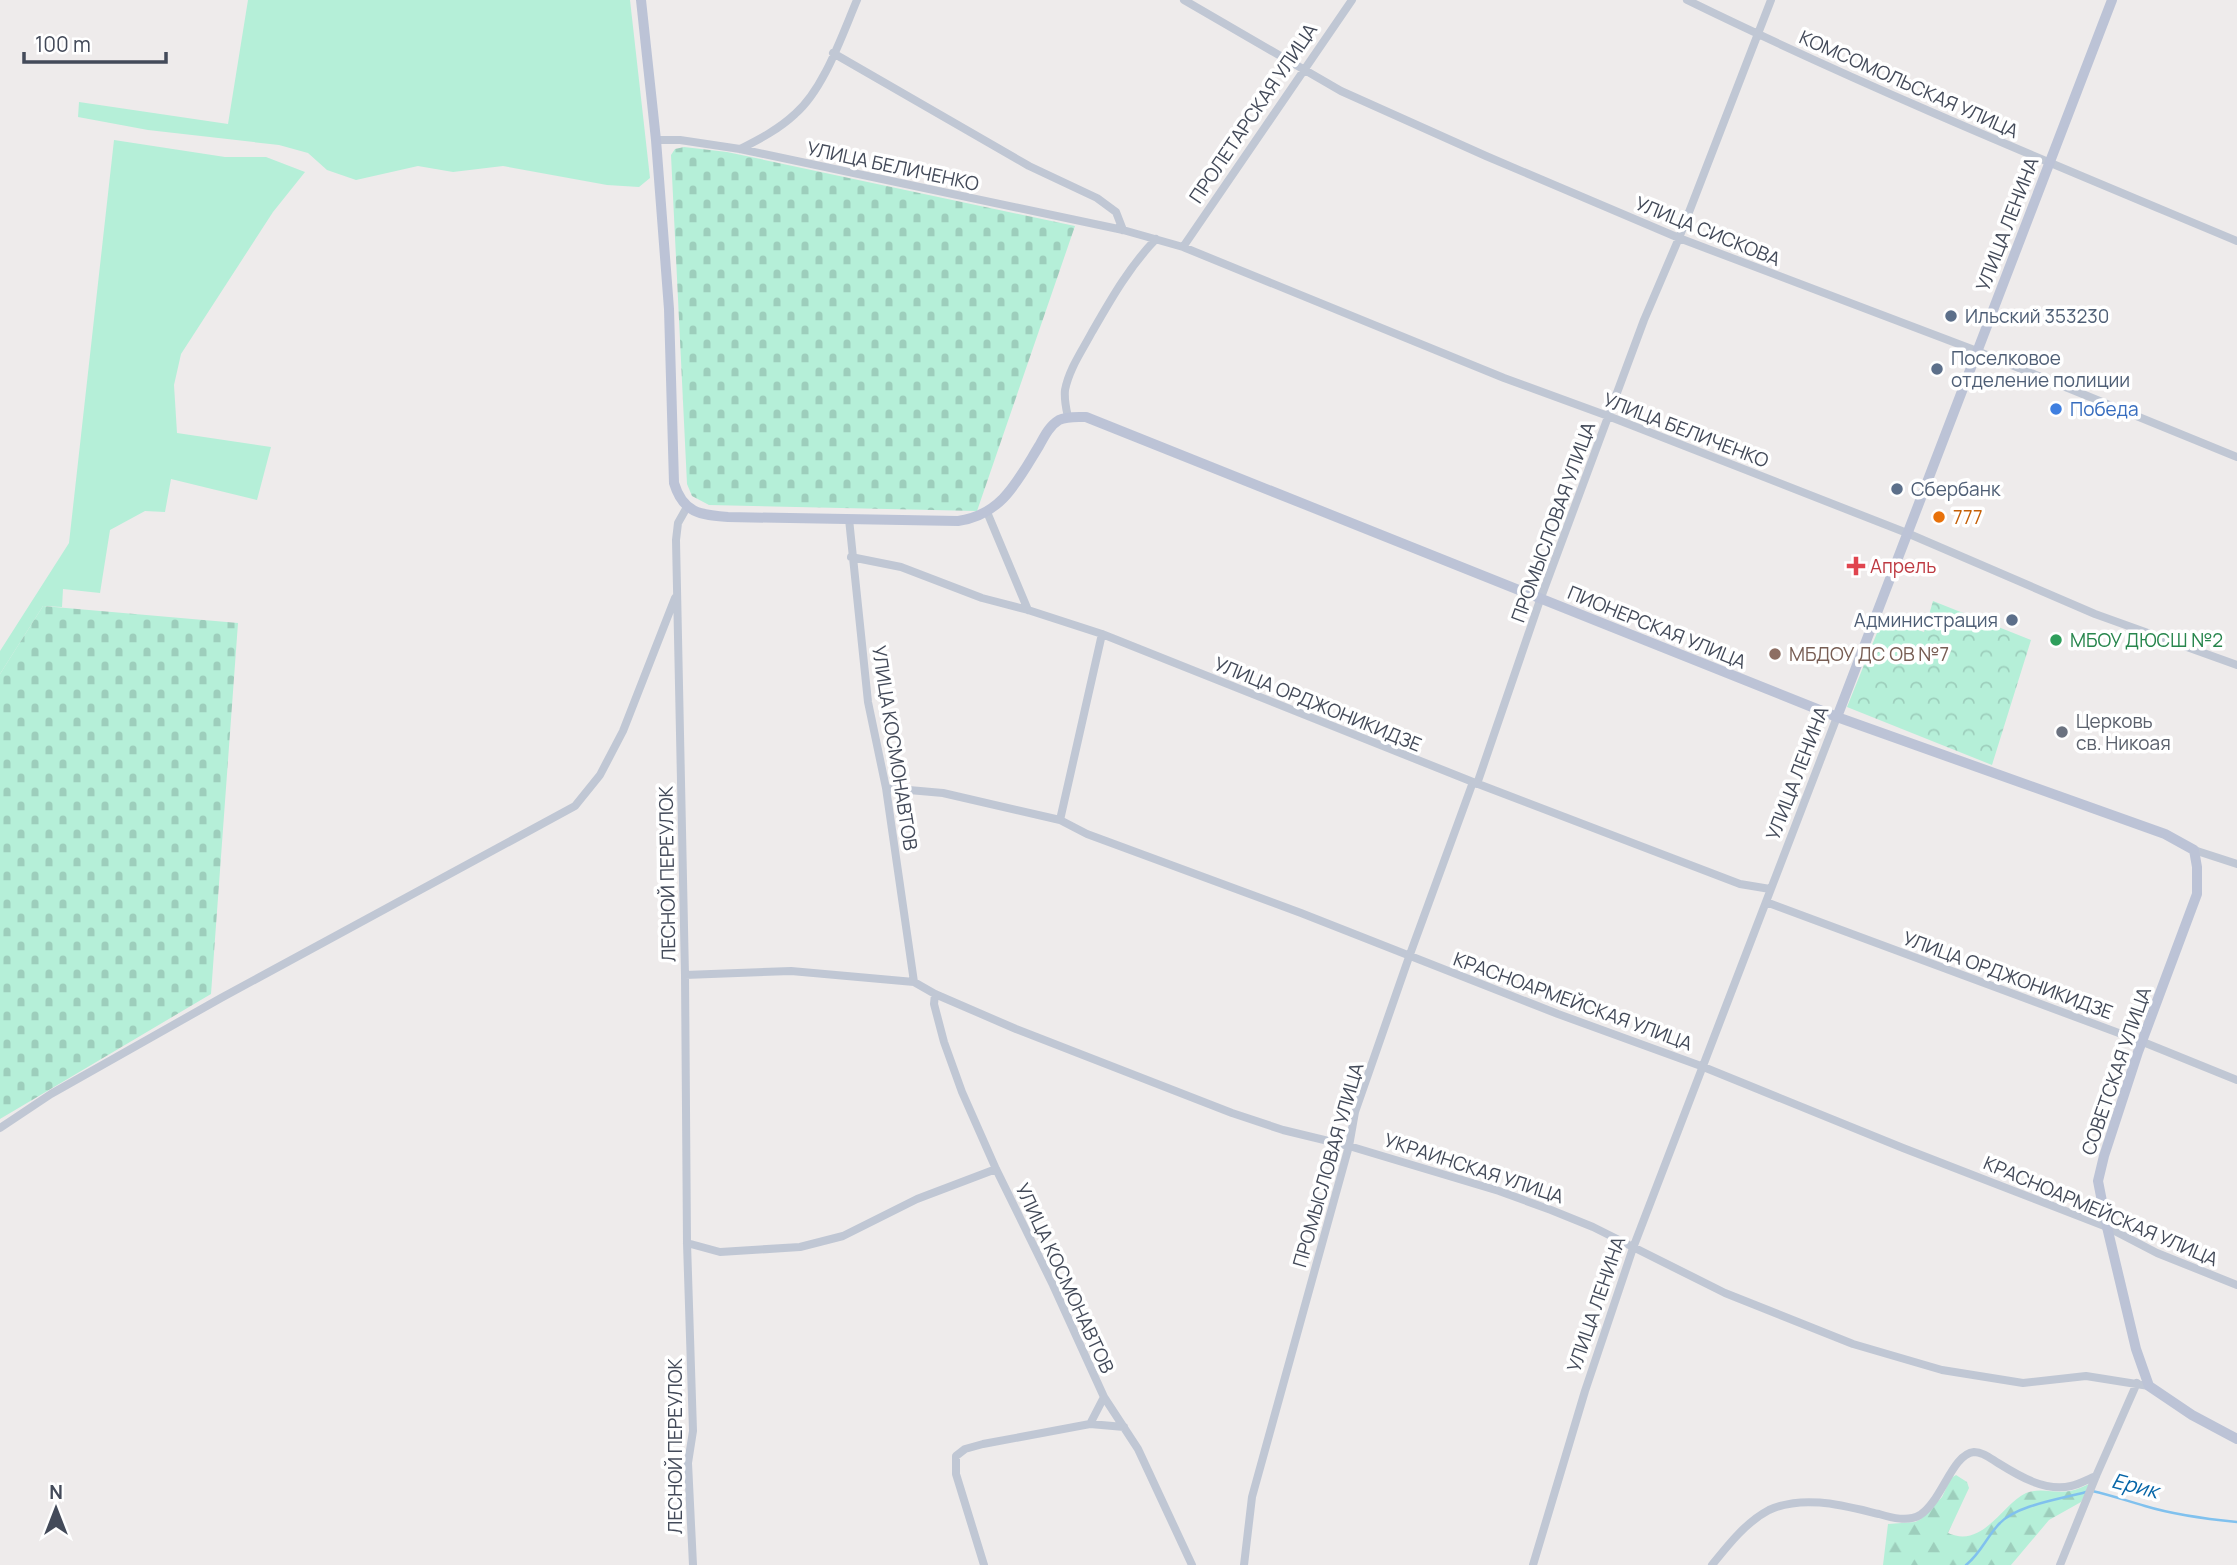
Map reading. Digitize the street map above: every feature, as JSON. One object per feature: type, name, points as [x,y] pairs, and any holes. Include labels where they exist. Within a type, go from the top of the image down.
[{"type":"street","points":[[641,0],[656,139],[669,309],[674,483],[678,497],[687,507],[709,516],[728,517],[958,521],[975,519],[1006,497],[1049,429],[1059,420],[1068,417],[1065,400],[1072,368],[1121,283],[1136,260],[1156,239]]},
{"type":"street","points":[[740,149],[770,134],[797,113],[816,88],[857,0]]},
{"type":"street","name":"УЛИЦА СИСКОВА","points":[[1184,0],[1341,91],[1474,150],[1679,238],[1976,351],[2237,457]]},
{"type":"street","name":"ПРОЛЕТАРСКАЯ УЛИЦА","points":[[1183,247],[1352,0]]},
{"type":"street","name":"КОМСОМОЛЬСКАЯ УЛИЦА","points":[[1688,0],[1759,35],[2050,163],[2237,241]]},
{"type":"street","name":"ПРОМЫСЛОВАЯ УЛИЦА","points":[[1244,1565],[1252,1497],[1349,1146],[1355,1112],[1409,957],[1608,416],[1771,0]]},
{"type":"street","name":"УЛИЦА ЛЕНИНА","points":[[1533,1565],[1585,1391],[1633,1248],[2112,0]]},
{"type":"street","points":[[833,53],[1029,166],[1097,198],[1116,212],[1122,230]]},
{"type":"street","name":"УЛИЦА БЕЛИЧЕНКО","points":[[656,139],[740,149],[1122,230],[1183,247],[1492,373],[1907,533],[2095,614],[2237,665]]},
{"type":"street","name":"ПИОНЕРСКАЯ УЛИЦА","points":[[1068,417],[1086,416],[1837,717],[2165,834],[2194,850],[2237,864]]},
{"type":"street","name":"ЛЕСНОЙ ПЕРЕУЛОК","points":[[687,507],[678,523],[676,540],[685,975],[687,1243],[693,1431],[688,1463],[692,1565]]},
{"type":"street","points":[[986,512],[1028,610]]},
{"type":"street","name":"УЛИЦА КОСМОНАВТОВ","points":[[849,519],[868,702],[887,788],[914,982]]},
{"type":"street","name":"УЛИЦА ОРДЖОНИКИДЗЕ","points":[[851,557],[901,567],[982,598],[1102,634],[1475,783],[1741,884],[1770,889]]},
{"type":"street","points":[[0,1128],[51,1094],[221,998],[575,806],[600,775],[623,731],[677,592]]},
{"type":"street","points":[[1060,820],[1102,634]]},
{"type":"street","name":"КРАСНОАРМЕЙСКАЯ УЛИЦА","points":[[887,788],[943,793],[1060,820],[1087,834],[1301,913],[1558,1014],[1702,1066],[2107,1227],[2157,1253],[2237,1285]]},
{"type":"street","name":"СОВЕТСКАЯ УЛИЦА","points":[[2149,1386],[2136,1349],[2098,1181],[2143,1042],[2197,894],[2194,850]]},
{"type":"street","name":"УЛИЦА ОРДЖОНИКИДЗЕ","points":[[1766,902],[2143,1042],[2237,1080]]},
{"type":"street","name":"УКРАИНСКАЯ УЛИЦА","points":[[685,975],[791,971],[914,982],[1016,1029],[1232,1113],[1499,1191],[1551,1210],[1593,1227],[1725,1293],[1853,1344],[1942,1370],[2023,1383],[2086,1376],[2137,1383],[2149,1386],[2192,1415],[2237,1439]]},
{"type":"street","name":"УЛИЦА КОСМОНАВТОВ","points":[[936,994],[934,1004],[944,1042],[962,1092],[996,1169],[1104,1397],[1138,1449],[1192,1565]]},
{"type":"street","points":[[687,1243],[720,1252],[800,1247],[843,1236],[917,1199],[996,1169]]},
{"type":"street","points":[[2060,1565],[2137,1383]]},
{"type":"street","points":[[1090,1424],[1104,1397]]},
{"type":"street","points":[[984,1565],[956,1474],[956,1456],[965,1449],[983,1444],[1090,1424],[1124,1427]]},
{"type":"street","points":[[1712,1565],[1751,1522],[1782,1506],[1840,1504],[1894,1518],[1910,1518],[1920,1514],[1937,1498],[1955,1466],[1965,1455],[1976,1452],[2017,1475],[2045,1486],[2071,1487],[2096,1476]]},
{"type":"green space","points":[[248,0],[630,0],[650,178],[639,187],[607,185],[503,166],[453,172],[418,166],[356,180],[327,170],[308,153],[279,145],[148,130],[78,117],[79,102],[228,124]]},
{"type":"green space","points":[[114,140],[225,157],[266,157],[305,172],[273,212],[181,354],[174,385],[177,433],[271,447],[257,500],[171,479],[165,512],[145,511],[110,530],[100,593],[63,589],[62,607],[43,606],[0,674],[0,651],[69,543]]},
{"type":"green space","points":[[684,147],[727,152],[1075,226],[977,511],[709,505],[692,496],[687,484],[671,155],[675,149]]},
{"type":"green space","points":[[1933,601],[2031,640],[1992,765],[1847,707],[1883,618],[1924,632]]},
{"type":"green space","points":[[43,606],[238,623],[211,994],[0,1119],[0,674]]},
{"type":"green space","points":[[1956,1475],[1967,1482],[1969,1488],[1948,1533],[1960,1536],[1972,1535],[1982,1530],[2026,1493],[2070,1491],[2091,1483],[2081,1502],[2049,1520],[2011,1565],[1883,1565],[1888,1524],[1921,1519],[1942,1497],[1951,1478]]},
{"type":"waterway","name":"Ерик","points":[[2092,1491],[2168,1512],[2237,1522]]},
{"type":"waterway","name":"Ерик","points":[[1966,1565],[1995,1528],[2008,1517],[2028,1507],[2086,1492]]},
{"type":"place","name":"Ильский 353230","points":[[1951,316]]},
{"type":"place","name":"Поселковое отделение полиции","points":[[1937,369]]},
{"type":"place","name":"Победа","points":[[2056,409]]},
{"type":"place","name":"Сбербанк","points":[[1897,489]]},
{"type":"place","name":"777","points":[[1939,517]]},
{"type":"place","name":"Апрель","points":[[1856,566]]},
{"type":"place","name":"Администрация","points":[[2012,620]]},
{"type":"place","name":"МБОУ ДЮСШ №2","points":[[2056,640]]},
{"type":"place","name":"МБДОУ ДС ОВ №7","points":[[1775,654]]},
{"type":"place","name":"Церковь св. Никоая","points":[[2062,732]]}]
